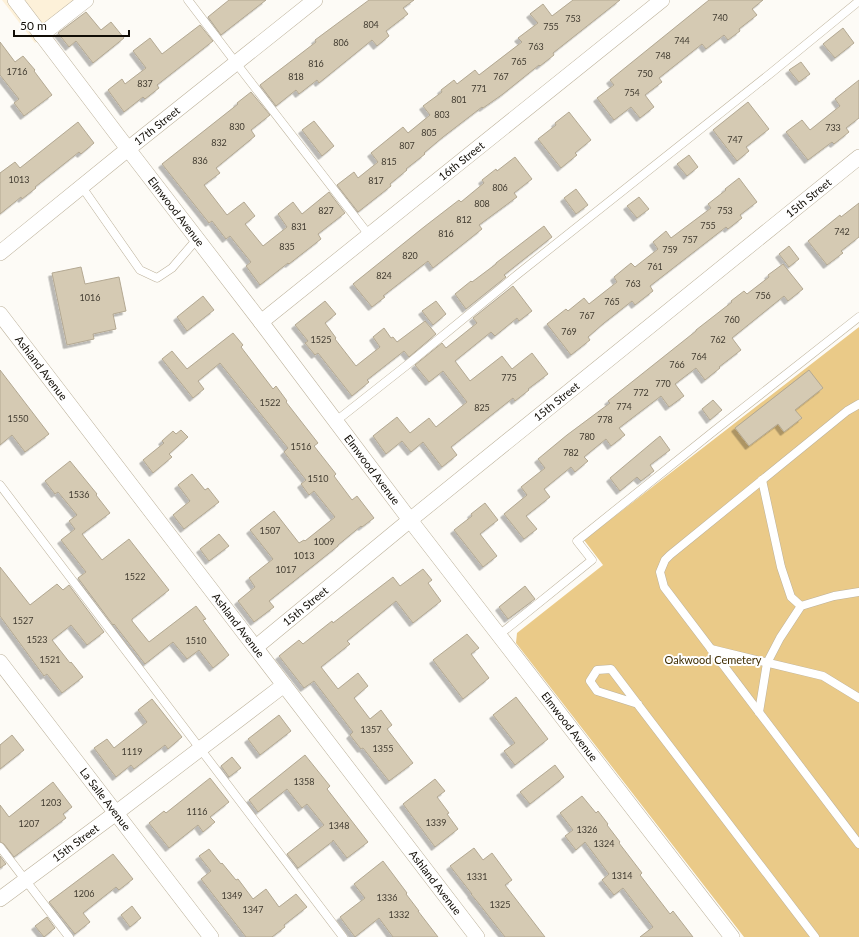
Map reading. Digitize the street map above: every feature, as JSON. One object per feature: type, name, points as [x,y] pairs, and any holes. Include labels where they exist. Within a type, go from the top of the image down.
[{"type":"street","name":"Elmwood Avenue","points":[[14,0],[262,322],[410,520],[732,937]]},
{"type":"street","points":[[41,35],[86,0]]},
{"type":"street","name":"17th Street","points":[[0,253],[315,0]]},
{"type":"street","name":"16th Street","points":[[262,322],[662,0]]},
{"type":"street","name":"15th Street","points":[[256,648],[410,520],[859,157]]},
{"type":"street","name":"Ashland Avenue","points":[[0,314],[477,937]]},
{"type":"street","name":"La Salle Avenue","points":[[0,662],[212,937]]},
{"type":"street","name":"15th Street","points":[[0,899],[116,813],[284,684]]},
{"type":"lane","points":[[188,0],[369,235]]},
{"type":"lane","points":[[336,421],[859,1]]},
{"type":"lane","points":[[82,187],[140,270],[157,278],[172,268],[197,239]]},
{"type":"lane","points":[[499,635],[592,560],[577,541],[859,317]]},
{"type":"lane","points":[[859,404],[847,411],[670,555],[665,560],[660,572],[664,587],[859,844]]},
{"type":"lane","points":[[762,480],[781,567],[791,596],[801,606]]},
{"type":"lane","points":[[0,485],[343,937]]},
{"type":"lane","points":[[759,712],[767,663],[780,638],[801,606],[834,596],[859,592]]},
{"type":"lane","points":[[711,649],[823,676],[859,698]]},
{"type":"lane","points":[[638,704],[598,691],[590,681],[596,670],[611,669],[638,704],[815,937]]},
{"type":"lane","points":[[0,847],[69,937]]},
{"type":"shaded area","points":[[2,0],[93,0],[35,43]]},
{"type":"green space","name":"Oakwood Cemetery","points":[[859,327],[859,937],[744,937],[516,643],[517,633],[603,565],[584,540]]},
{"type":"building","points":[[229,0],[266,0],[221,35],[208,17]]},
{"type":"building","points":[[369,0],[414,0],[403,8],[408,14],[386,31],[389,36],[377,46],[372,40],[319,83],[317,80],[299,94],[296,90],[276,106],[260,85],[316,42],[315,40]]},
{"type":"building","points":[[573,0],[620,0],[553,53],[554,55],[540,66],[539,65],[503,94],[483,108],[482,107],[443,137],[390,184],[391,186],[358,212],[337,185],[354,172],[358,178],[378,162],[371,153],[403,127],[408,133],[430,115],[423,106],[442,92],[441,90],[454,80],[457,84],[475,70],[479,75],[522,42],[518,38],[538,23],[530,14],[543,4],[552,16]]},
{"type":"building","points":[[709,0],[763,0],[752,9],[757,15],[728,40],[724,35],[706,49],[702,44],[659,78],[662,82],[645,95],[654,107],[640,118],[631,107],[614,120],[597,98],[614,85],[610,80]]},
{"type":"building","points":[[86,12],[101,30],[111,22],[124,38],[93,63],[76,41],[69,47],[58,33]]},
{"type":"building","points":[[200,25],[213,41],[157,85],[159,88],[145,99],[143,97],[124,112],[108,90],[122,79],[125,84],[146,68],[133,51],[150,38],[162,54]]},
{"type":"building","points":[[843,28],[854,43],[835,58],[823,44]]},
{"type":"building","points":[[0,42],[15,62],[23,56],[35,70],[34,71],[52,95],[24,116],[14,103],[19,99],[0,75]]},
{"type":"building","points":[[801,62],[810,74],[799,82],[789,70]]},
{"type":"building","points":[[859,80],[859,118],[846,128],[849,132],[834,144],[832,142],[808,160],[786,132],[802,120],[810,130],[840,106],[835,99]]},
{"type":"building","points":[[251,92],[270,115],[251,130],[255,136],[216,168],[220,173],[204,185],[227,215],[244,202],[255,216],[245,224],[263,246],[287,227],[278,214],[293,202],[302,214],[329,192],[345,213],[318,234],[321,239],[260,285],[246,266],[251,262],[230,236],[226,239],[212,221],[209,223],[162,164]]},
{"type":"building","points":[[748,102],[769,129],[746,147],[749,151],[737,161],[713,130]]},
{"type":"building","points":[[569,112],[591,140],[575,153],[577,155],[561,168],[538,139],[556,125],[555,123]]},
{"type":"building","points":[[314,121],[334,146],[322,156],[302,130]]},
{"type":"building","points":[[78,122],[94,143],[81,154],[79,152],[22,199],[21,197],[0,214],[0,173],[15,162],[20,168]]},
{"type":"building","points":[[689,155],[698,167],[687,176],[677,164]]},
{"type":"building","points":[[515,157],[532,179],[514,193],[517,197],[479,225],[482,229],[433,268],[428,261],[383,296],[385,297],[372,307],[353,284],[459,200],[461,202],[484,183],[482,180],[496,169],[497,171]]},
{"type":"building","points":[[739,178],[757,202],[740,215],[742,218],[728,229],[726,227],[650,286],[653,291],[635,305],[632,301],[588,337],[590,340],[571,355],[547,324],[566,309],[568,311],[584,298],[589,304],[617,282],[614,277],[631,263],[635,267],[658,249],[653,242],[666,231],[671,238],[711,208],[708,204]]},
{"type":"building","points":[[576,189],[588,205],[576,214],[564,198]]},
{"type":"building","points":[[639,197],[649,209],[637,218],[627,206]]},
{"type":"building","points":[[859,203],[859,237],[841,251],[843,253],[827,265],[808,241],[840,215],[841,217]]},
{"type":"building","points":[[544,226],[552,237],[504,275],[506,277],[466,309],[455,294]]},
{"type":"building","points":[[789,246],[799,259],[789,267],[779,254]]},
{"type":"building","points":[[783,264],[803,289],[788,301],[784,296],[732,338],[741,350],[705,380],[696,368],[675,384],[684,396],[669,407],[661,396],[619,428],[625,435],[611,446],[606,439],[584,457],[588,461],[575,472],[571,467],[544,489],[550,497],[526,516],[537,529],[524,539],[504,514],[527,495],[521,487],[545,468],[538,459],[610,403],[608,401],[732,302],[731,301],[744,291],[747,294]]},
{"type":"building","points":[[81,267],[85,284],[119,277],[126,311],[113,314],[116,329],[93,334],[94,339],[67,345],[52,273]]},
{"type":"building","points":[[513,286],[532,311],[519,321],[517,318],[495,336],[491,332],[455,361],[470,381],[502,356],[512,369],[532,353],[548,374],[515,401],[513,398],[451,447],[457,455],[442,467],[423,442],[411,452],[402,441],[386,454],[373,436],[397,417],[410,433],[429,418],[436,427],[467,402],[443,371],[429,382],[415,365],[442,343],[446,348],[477,323],[473,318]]},
{"type":"building","points":[[203,296],[214,310],[187,331],[177,317]]},
{"type":"building","points":[[325,301],[336,314],[325,323],[336,338],[335,339],[356,366],[380,347],[373,337],[384,328],[391,338],[393,337],[397,342],[425,321],[436,334],[409,357],[404,351],[367,380],[369,382],[352,396],[318,353],[315,355],[305,343],[308,341],[295,325]]},
{"type":"building","points":[[436,301],[446,314],[433,325],[422,311]]},
{"type":"building","points":[[233,333],[243,345],[241,347],[273,389],[276,386],[287,401],[286,402],[318,443],[314,446],[336,474],[334,476],[352,500],[357,496],[374,518],[362,527],[361,526],[269,601],[274,607],[254,622],[238,601],[255,587],[249,578],[273,559],[250,530],[274,511],[299,543],[304,540],[305,541],[335,517],[314,491],[309,495],[301,484],[306,480],[284,452],[288,448],[220,363],[198,381],[204,389],[193,398],[162,359],[172,351],[187,369]]},
{"type":"building","points":[[0,370],[49,434],[25,452],[12,435],[0,445]]},
{"type":"building","points":[[809,370],[823,388],[795,410],[802,418],[784,432],[778,424],[749,446],[735,428]]},
{"type":"building","points":[[713,400],[722,410],[710,420],[702,409]]},
{"type":"building","points":[[181,430],[188,437],[169,454],[172,457],[153,473],[143,460],[164,443],[162,441],[173,431],[176,434]]},
{"type":"building","points":[[660,436],[670,450],[650,465],[654,471],[641,481],[637,477],[620,491],[610,478]]},
{"type":"building","points":[[70,461],[97,494],[96,495],[110,513],[82,534],[102,560],[129,539],[169,590],[132,619],[132,621],[149,642],[196,606],[206,619],[203,620],[229,655],[213,668],[199,650],[187,659],[173,642],[145,664],[114,624],[113,625],[78,578],[86,572],[61,540],[75,529],[69,521],[77,515],[58,492],[55,494],[45,481]]},
{"type":"building","points":[[192,474],[205,490],[208,488],[219,502],[184,529],[173,515],[190,501],[178,485]]},
{"type":"building","points":[[485,503],[498,520],[480,534],[497,556],[483,567],[454,530],[472,516],[471,514]]},
{"type":"building","points":[[219,534],[229,546],[209,561],[200,549]]},
{"type":"building","points":[[0,567],[30,605],[57,584],[63,590],[69,585],[104,632],[87,645],[71,625],[52,640],[83,677],[62,693],[47,674],[44,676],[0,616]]},
{"type":"building","points":[[423,569],[432,580],[428,583],[441,601],[413,623],[396,601],[347,641],[350,644],[321,667],[338,689],[358,673],[368,686],[354,698],[370,719],[381,710],[392,725],[387,729],[413,763],[389,781],[363,748],[361,749],[350,735],[353,732],[314,681],[304,688],[279,656],[299,640],[303,644],[393,577],[400,586]]},
{"type":"building","points":[[525,586],[535,599],[508,619],[499,607]]},
{"type":"building","points":[[467,634],[479,648],[471,654],[489,678],[463,699],[433,660]]},
{"type":"building","points":[[516,697],[548,739],[515,765],[504,751],[515,743],[493,715]]},
{"type":"building","points":[[152,699],[182,737],[168,749],[165,745],[134,769],[131,765],[116,777],[94,748],[107,739],[114,748],[147,722],[138,710]]},
{"type":"building","points":[[279,715],[291,731],[260,755],[248,739]]},
{"type":"building","points":[[12,735],[24,750],[0,769],[0,745]]},
{"type":"building","points":[[305,755],[330,786],[327,789],[368,842],[347,858],[333,840],[298,868],[287,854],[324,825],[307,804],[302,808],[287,789],[258,812],[249,800]]},
{"type":"building","points":[[232,757],[241,768],[229,777],[221,766]]},
{"type":"building","points":[[555,765],[564,777],[530,804],[520,792]]},
{"type":"building","points":[[210,778],[229,802],[210,817],[215,822],[203,832],[198,825],[169,848],[149,823],[164,811],[166,813]]},
{"type":"building","points":[[435,779],[445,791],[437,797],[449,813],[447,814],[458,829],[435,847],[403,804]]},
{"type":"building","points":[[53,782],[72,807],[63,814],[66,818],[14,857],[4,844],[0,842],[0,805],[9,817]]},
{"type":"building","points":[[582,796],[596,813],[598,811],[608,824],[607,825],[620,842],[619,843],[642,873],[640,875],[670,914],[673,911],[693,937],[640,937],[653,927],[623,888],[614,895],[602,880],[609,874],[585,842],[576,850],[565,836],[573,830],[560,813]]},
{"type":"building","points":[[474,848],[483,860],[492,853],[512,880],[505,885],[545,937],[505,937],[450,866]]},
{"type":"building","points":[[209,849],[236,880],[238,879],[253,899],[266,889],[279,907],[296,894],[307,907],[284,925],[285,927],[272,937],[246,937],[201,879],[211,871],[199,856]]},
{"type":"building","points":[[113,854],[133,879],[119,890],[116,887],[83,913],[90,922],[75,934],[49,902]]},
{"type":"building","points":[[0,856],[6,864],[0,868]]},
{"type":"building","points":[[383,861],[438,937],[393,937],[379,918],[355,937],[340,917],[365,898],[354,884]]},
{"type":"building","points":[[132,906],[141,918],[130,927],[121,915]]},
{"type":"building","points":[[47,917],[55,928],[44,937],[35,926]]}]
